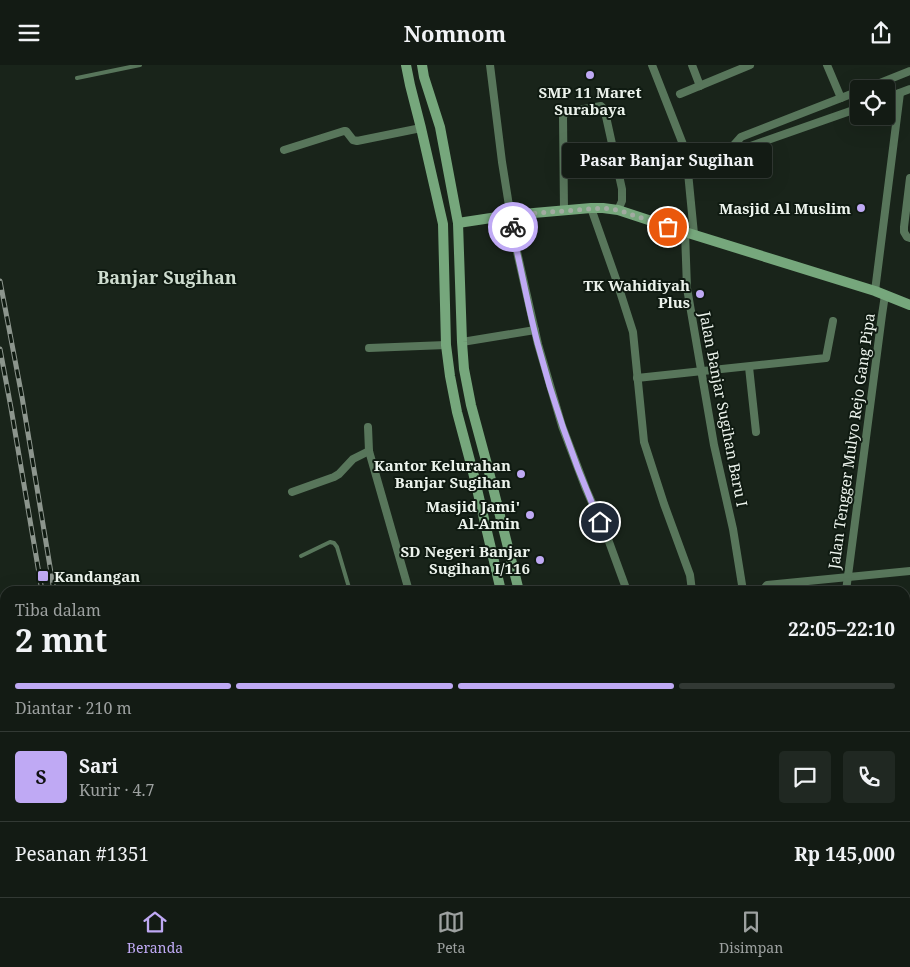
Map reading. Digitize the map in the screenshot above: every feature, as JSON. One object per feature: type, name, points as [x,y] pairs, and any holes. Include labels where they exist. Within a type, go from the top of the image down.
[{"type":"main road","points":[[406,65],[444,224],[446,345],[450,376],[500,586]]},
{"type":"main road","points":[[422,65],[440,127],[458,223],[464,369],[471,405],[518,586]]},
{"type":"main road","points":[[458,223],[511,215],[591,208],[618,210],[875,291],[910,305]]},
{"type":"main road","points":[[473,472],[488,468]]},
{"type":"street","points":[[490,65],[502,162],[515,243],[538,344],[562,425],[625,586]]},
{"type":"street","name":"Jalan Banjar Sugihan Baru I","points":[[652,65],[686,152],[689,233],[687,288],[714,445],[733,529],[741,586]]},
{"type":"street","points":[[692,65],[700,86]]},
{"type":"street","points":[[724,65],[728,74]]},
{"type":"street","points":[[680,94],[750,65]]},
{"type":"street","points":[[827,65],[841,98]]},
{"type":"street","points":[[887,80],[906,72],[904,65]]},
{"type":"street","points":[[895,95],[910,89]]},
{"type":"street","points":[[875,291],[900,93]]},
{"type":"street","points":[[734,146],[741,137],[850,94]]},
{"type":"street","points":[[564,211],[563,116],[567,112],[601,106],[605,112],[622,189],[622,201],[618,210]]},
{"type":"street","points":[[807,111],[812,125]]},
{"type":"street","points":[[686,152],[734,146],[745,148],[850,111]]},
{"type":"street","points":[[284,150],[344,131],[353,140],[357,141],[421,128]]},
{"type":"street","points":[[908,237],[904,232],[904,227],[910,178]]},
{"type":"street","points":[[591,208],[633,332],[644,441],[664,504],[690,575],[691,586]]},
{"type":"street","name":"Jalan Tengger Mulyo Rejo Gang Pipa","points":[[846,586],[885,295]]},
{"type":"street","points":[[637,379],[826,358],[833,321]]},
{"type":"street","points":[[462,343],[535,330]]},
{"type":"street","points":[[369,348],[446,345]]},
{"type":"street","points":[[749,367],[756,432]]},
{"type":"street","points":[[368,427],[369,451],[408,586]]},
{"type":"street","points":[[292,492],[334,477],[354,459],[369,451]]},
{"type":"street","points":[[766,586],[910,571]]},
{"type":"lane","points":[[77,78],[140,65]]},
{"type":"lane","points":[[301,556],[330,542],[334,543],[337,547],[349,586]]},
{"type":"railway","points":[[0,281],[22,397],[53,586]]},
{"type":"railway","points":[[0,349],[41,586]]},
{"type":"way so far","points":[[513,227],[511,215],[603,208],[618,210],[668,227]]},
{"type":"place","name":"SMP 11 Maret Surabaya","points":[[590,75]]},
{"type":"place","name":"Masjid Al Muslim","points":[[861,208]]},
{"type":"place","name":"Pasar Banjar Sugihan","points":[[668,227]]},
{"type":"place","name":"TK Wahidiyah Plus","points":[[700,294]]},
{"type":"place","name":"Kantor Kelurahan Banjar Sugihan","points":[[521,474]]},
{"type":"place","name":"Masjid Jami' Al-Amin","points":[[530,515]]},
{"type":"place","name":"SD Negeri Banjar Sugihan I/116","points":[[540,560]]},
{"type":"place","name":"Kandangan","points":[[43,576]]},
{"type":"district","name":"Banjar Sugihan","points":[[167,277]]},
{"type":"route","points":[[513,227],[538,344],[557,409],[600,522]]}]
